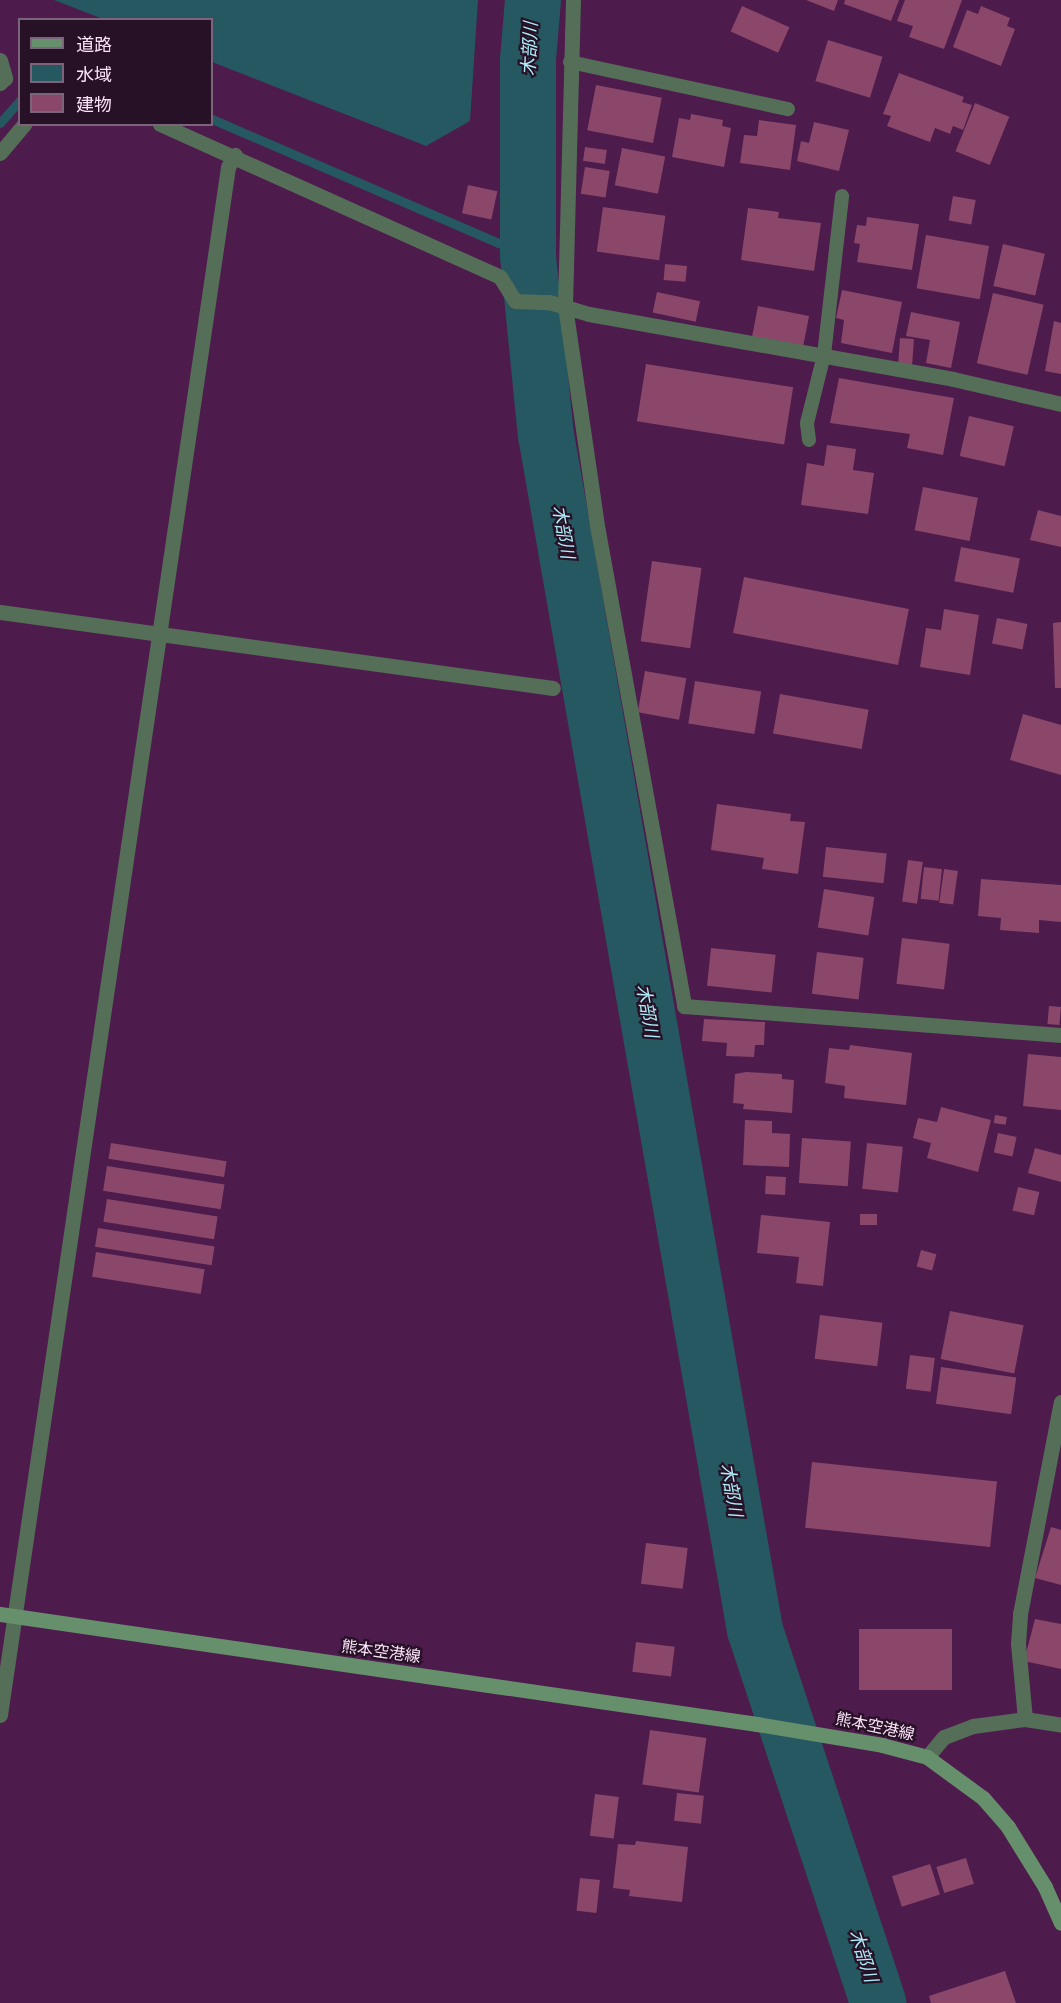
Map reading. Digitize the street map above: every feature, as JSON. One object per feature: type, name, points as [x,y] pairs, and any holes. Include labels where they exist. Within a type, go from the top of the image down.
[{"type":"main road","name":"熊本空港線","points":[[6,1615],[757,1724],[882,1744],[927,1757],[983,1798],[1008,1827],[1045,1887],[1061,1923]]},
{"type":"street","points":[[573,0],[565,306],[598,531],[684,1006],[1061,1035]]},
{"type":"street","points":[[0,60],[4,78],[0,83]]},
{"type":"street","points":[[0,153],[22,126]]},
{"type":"street","points":[[165,126],[235,155],[500,276],[512,297],[519,301],[549,302],[625,321],[801,354],[824,355],[1061,404]]},
{"type":"street","points":[[0,1715],[6,1615],[160,635],[228,167],[235,155]]},
{"type":"street","points":[[0,612],[553,688]]},
{"type":"street","points":[[1025,1719],[1018,1644],[1020,1614],[1061,1402]]},
{"type":"street","points":[[927,1757],[944,1737],[973,1726],[1025,1719],[1061,1725]]},
{"type":"lane","points":[[570,62],[788,109]]},
{"type":"lane","points":[[809,440],[807,423],[824,355],[842,196]]},
{"type":"water","points":[[54,0],[478,0],[470,121],[426,146],[213,62],[213,18],[100,18]]},
{"type":"building","points":[[806,0],[838,0],[834,11]]},
{"type":"building","points":[[845,0],[899,0],[891,21],[844,4]]},
{"type":"building","points":[[905,0],[962,0],[944,49],[909,37],[913,26],[897,21]]},
{"type":"building","points":[[742,6],[790,27],[778,53],[731,32]]},
{"type":"building","points":[[981,6],[1010,18],[1007,26],[1015,29],[1001,66],[953,47],[967,10],[978,14]]},
{"type":"building","points":[[828,40],[883,57],[870,98],[815,81]]},
{"type":"building","points":[[899,73],[964,97],[962,102],[972,105],[963,130],[953,126],[950,134],[935,128],[930,142],[887,126],[891,116],[883,114]]},
{"type":"building","points":[[596,85],[662,98],[653,143],[587,130]]},
{"type":"building","points":[[975,103],[1009,117],[990,165],[956,151]]},
{"type":"building","points":[[691,114],[723,120],[722,126],[731,128],[724,167],[672,157],[679,118],[690,120]]},
{"type":"building","points":[[759,120],[796,125],[790,170],[740,163],[744,135],[757,136]]},
{"type":"building","points":[[814,122],[849,130],[839,171],[797,161],[801,141],[809,143]]},
{"type":"building","points":[[585,147],[607,150],[605,164],[583,161]]},
{"type":"building","points":[[622,148],[665,156],[658,194],[615,185]]},
{"type":"building","points":[[585,167],[610,171],[605,198],[581,194]]},
{"type":"building","points":[[468,185],[497,191],[491,220],[462,213]]},
{"type":"building","points":[[953,196],[976,200],[971,225],[949,221]]},
{"type":"building","points":[[603,207],[665,216],[659,260],[597,252]]},
{"type":"building","points":[[748,208],[779,212],[778,218],[821,223],[814,271],[741,260]]},
{"type":"building","points":[[867,217],[919,224],[912,270],[857,262],[860,244],[854,243],[857,225],[866,226]]},
{"type":"building","points":[[926,235],[989,246],[980,299],[917,288]]},
{"type":"building","points":[[1003,244],[1045,254],[1035,296],[993,286]]},
{"type":"building","points":[[665,264],[687,266],[686,282],[664,280]]},
{"type":"building","points":[[842,290],[902,302],[892,353],[841,343],[844,320],[836,318]]},
{"type":"building","points":[[657,292],[700,301],[696,322],[653,313]]},
{"type":"building","points":[[993,293],[1044,305],[1027,375],[977,363]]},
{"type":"building","points":[[758,306],[809,316],[803,347],[752,337]]},
{"type":"building","points":[[911,312],[960,322],[951,368],[926,363],[930,340],[906,336]]},
{"type":"building","points":[[1054,321],[1061,323],[1061,374],[1045,371]]},
{"type":"building","points":[[900,338],[914,339],[912,365],[898,364]]},
{"type":"building","points":[[646,364],[793,387],[784,445],[637,421]]},
{"type":"building","points":[[839,378],[954,398],[943,455],[907,448],[910,434],[830,423]]},
{"type":"building","points":[[969,416],[1014,426],[1005,466],[960,456]]},
{"type":"building","points":[[827,445],[856,449],[853,470],[874,473],[868,514],[801,505],[807,463],[824,466]]},
{"type":"building","points":[[923,487],[978,498],[970,541],[915,530]]},
{"type":"building","points":[[1038,510],[1061,516],[1061,547],[1030,540]]},
{"type":"building","points":[[961,547],[1020,558],[1013,593],[954,581]]},
{"type":"building","points":[[652,561],[702,568],[690,648],[641,641]]},
{"type":"building","points":[[744,577],[909,609],[898,665],[733,633]]},
{"type":"building","points":[[944,609],[979,615],[970,675],[920,667],[926,628],[941,630]]},
{"type":"building","points":[[997,618],[1027,624],[1022,649],[992,644]]},
{"type":"building","points":[[1061,622],[1061,688],[1055,688],[1053,623]]},
{"type":"building","points":[[645,671],[686,678],[679,720],[638,712]]},
{"type":"building","points":[[695,681],[761,691],[754,734],[688,723]]},
{"type":"building","points":[[780,694],[869,710],[862,749],[773,733]]},
{"type":"building","points":[[1023,714],[1061,725],[1061,775],[1010,760]]},
{"type":"building","points":[[717,804],[791,814],[790,821],[805,822],[798,874],[762,869],[764,858],[711,850]]},
{"type":"building","points":[[826,847],[887,853],[884,883],[823,877]]},
{"type":"building","points":[[908,860],[923,862],[917,904],[902,902]]},
{"type":"building","points":[[924,867],[942,869],[939,901],[921,899]]},
{"type":"building","points":[[944,869],[958,871],[953,905],[939,903]]},
{"type":"building","points":[[981,879],[1061,885],[1061,922],[1039,920],[1039,933],[1000,930],[1001,918],[978,916]]},
{"type":"building","points":[[824,889],[874,897],[868,935],[818,928]]},
{"type":"building","points":[[902,938],[950,944],[944,990],[896,984]]},
{"type":"building","points":[[711,948],[776,955],[772,993],[707,986]]},
{"type":"building","points":[[817,952],[864,958],[859,999],[812,994]]},
{"type":"building","points":[[1049,1006],[1061,1007],[1059,1025],[1047,1024]]},
{"type":"building","points":[[704,1019],[765,1022],[764,1045],[755,1045],[754,1057],[726,1056],[727,1043],[702,1041]]},
{"type":"building","points":[[850,1045],[912,1053],[906,1105],[844,1098],[845,1086],[825,1083],[829,1048],[849,1050]]},
{"type":"building","points":[[1028,1054],[1061,1057],[1061,1110],[1023,1106]]},
{"type":"building","points":[[746,1072],[782,1074],[782,1079],[794,1080],[792,1113],[743,1109],[744,1104],[733,1103],[735,1074]]},
{"type":"building","points":[[941,1107],[991,1120],[978,1172],[927,1158],[931,1143],[913,1138],[918,1118],[937,1122]]},
{"type":"building","points":[[995,1115],[1007,1117],[1006,1125],[994,1123]]},
{"type":"building","points":[[745,1120],[772,1121],[772,1133],[790,1134],[789,1167],[743,1165]]},
{"type":"building","points":[[998,1133],[1017,1137],[1012,1157],[994,1153]]},
{"type":"building","points":[[802,1138],[851,1141],[848,1186],[799,1183]]},
{"type":"building","points":[[111,1143],[227,1161],[224,1177],[108,1159]]},
{"type":"building","points":[[867,1143],[903,1147],[898,1193],[862,1189]]},
{"type":"building","points":[[1035,1148],[1061,1155],[1061,1182],[1028,1173]]},
{"type":"building","points":[[107,1166],[225,1185],[221,1209],[103,1191]]},
{"type":"building","points":[[766,1176],[786,1177],[785,1195],[765,1194]]},
{"type":"building","points":[[1018,1187],[1039,1192],[1034,1215],[1013,1210]]},
{"type":"building","points":[[107,1199],[218,1217],[214,1239],[103,1222]]},
{"type":"building","points":[[860,1214],[877,1214],[877,1225],[860,1225]]},
{"type":"building","points":[[761,1215],[830,1222],[823,1286],[796,1283],[799,1257],[757,1253]]},
{"type":"building","points":[[98,1228],[215,1246],[212,1265],[95,1247]]},
{"type":"building","points":[[921,1250],[936,1254],[932,1271],[917,1266]]},
{"type":"building","points":[[96,1252],[205,1269],[201,1294],[92,1277]]},
{"type":"building","points":[[950,1311],[1024,1325],[1014,1373],[941,1359]]},
{"type":"building","points":[[820,1315],[883,1323],[877,1366],[815,1359]]},
{"type":"building","points":[[910,1355],[935,1358],[931,1392],[906,1389]]},
{"type":"building","points":[[941,1367],[1016,1378],[1011,1414],[936,1404]]},
{"type":"building","points":[[812,1462],[997,1481],[990,1547],[805,1528]]},
{"type":"building","points":[[1051,1527],[1061,1530],[1061,1585],[1035,1578]]},
{"type":"building","points":[[646,1543],[688,1548],[683,1589],[641,1584]]},
{"type":"building","points":[[1035,1619],[1061,1624],[1061,1669],[1024,1661]]},
{"type":"building","points":[[859,1629],[952,1629],[952,1690],[859,1690]]},
{"type":"building","points":[[636,1642],[675,1647],[671,1677],[632,1672]]},
{"type":"building","points":[[650,1730],[706,1738],[699,1792],[642,1784]]},
{"type":"building","points":[[677,1793],[704,1796],[701,1824],[674,1821]]},
{"type":"building","points":[[595,1794],[619,1797],[614,1839],[590,1836]]},
{"type":"building","points":[[636,1841],[688,1847],[682,1902],[629,1896],[630,1890],[613,1888],[618,1844],[635,1845]]},
{"type":"building","points":[[966,1858],[974,1884],[944,1893],[936,1867]]},
{"type":"building","points":[[930,1864],[940,1894],[902,1907],[892,1876]]},
{"type":"building","points":[[580,1878],[600,1880],[596,1913],[577,1911]]},
{"type":"building","points":[[1005,1971],[1016,2003],[931,2003],[929,1996]]},
{"type":"waterway","name":"木部川","points":[[533,0],[528,59],[528,256],[546,435],[755,1630],[878,2003]]},
{"type":"waterway","points":[[0,123],[18,102]]},
{"type":"waterway","points":[[213,119],[528,256]]}]
